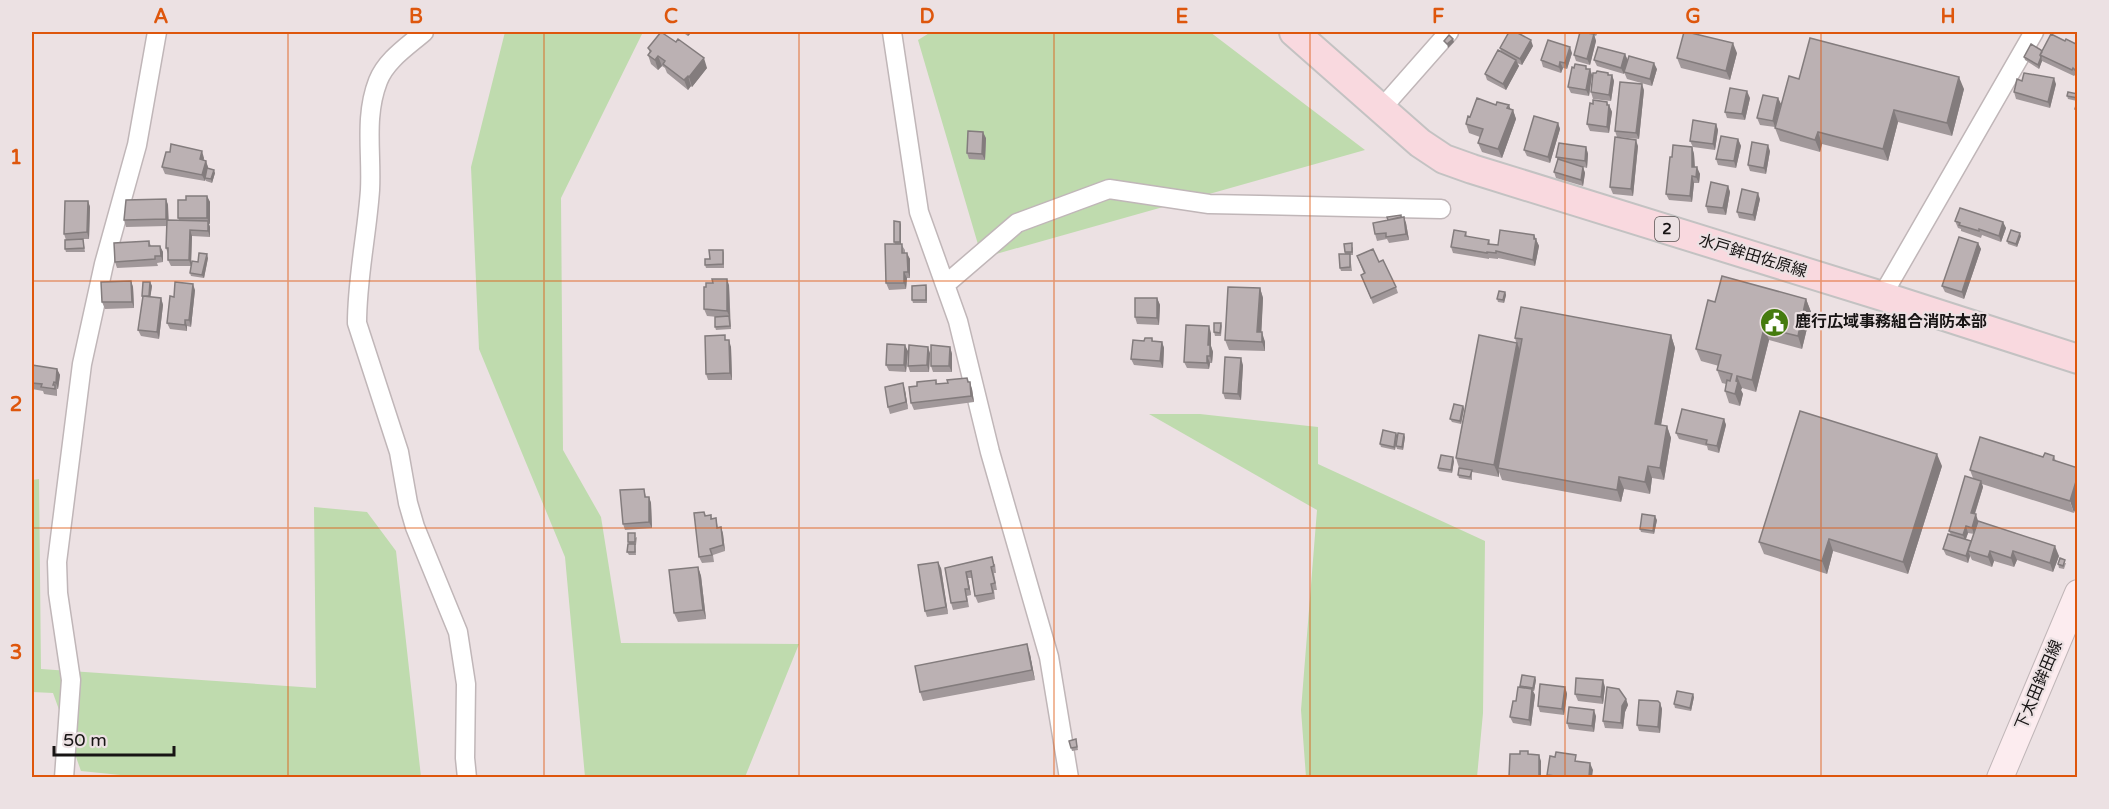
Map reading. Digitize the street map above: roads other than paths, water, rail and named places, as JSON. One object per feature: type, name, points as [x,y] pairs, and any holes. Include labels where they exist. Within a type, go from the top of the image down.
[{"type":"main road","name":"水戸鉾田佐原線","points":[[1294,32],[1420,143],[1444,159],[2078,359]]},
{"type":"main road","name":"下太田鉾田線","points":[[2000,777],[2078,592]]},
{"type":"street","points":[[64,777],[70,680],[58,593],[57,562],[82,364],[104,264],[137,146],[157,32]]},
{"type":"street","points":[[424,32],[386,66],[378,79],[372,99],[368,144],[370,188],[357,301],[357,322],[399,452],[408,503],[415,527],[458,632],[466,684],[467,777]]},
{"type":"street","points":[[892,32],[919,212],[946,284],[971,369],[990,452],[1049,657],[1069,777]]},
{"type":"street","points":[[1382,108],[1449,32]]},
{"type":"street","points":[[1882,296],[2034,32]]},
{"type":"street","points":[[946,284],[1017,223],[1109,189],[1209,204],[1440,209]]},
{"type":"place","name":"鹿行広域事務組合消防本部","points":[[1774,322]]}]
